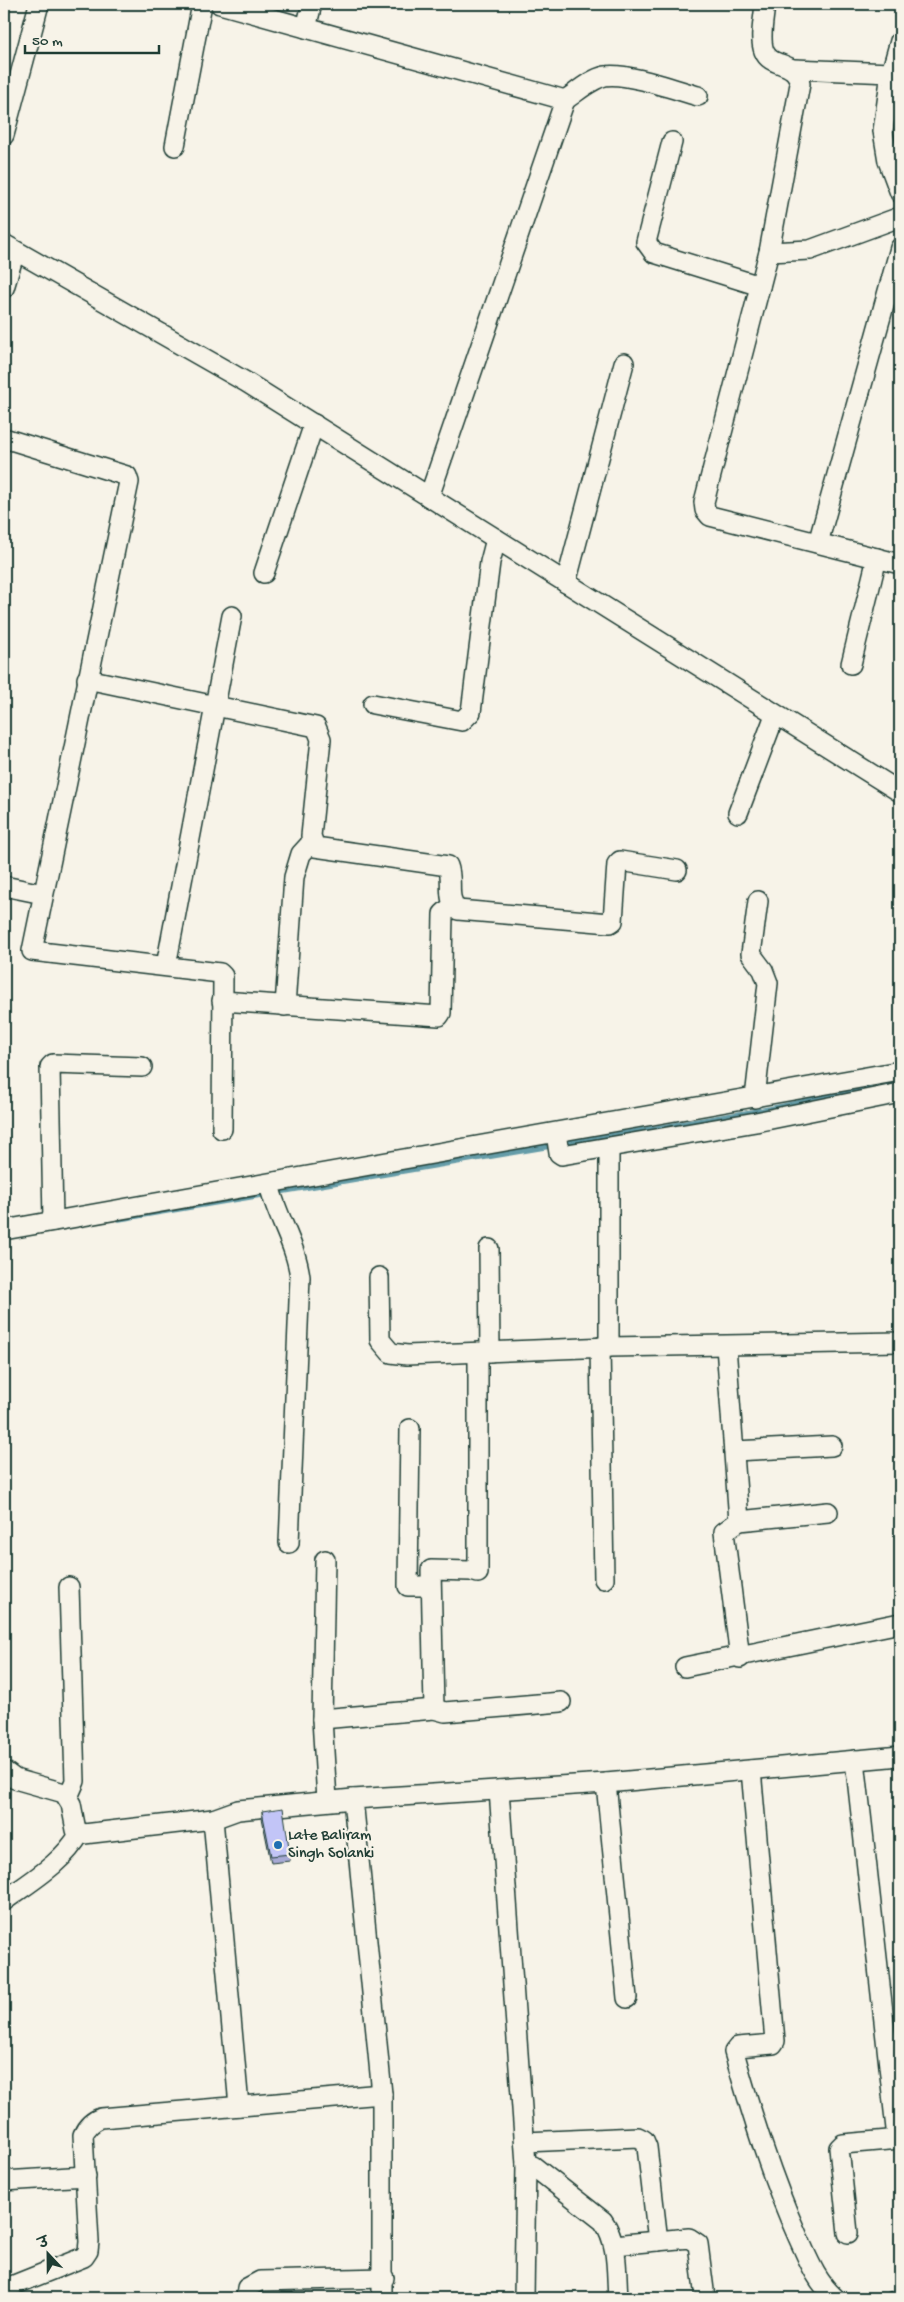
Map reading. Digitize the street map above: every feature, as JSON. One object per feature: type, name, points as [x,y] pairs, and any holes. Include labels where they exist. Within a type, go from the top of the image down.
[{"type":"street","points":[[4,135],[39,4]]},
{"type":"street","points":[[175,146],[202,4]]},
{"type":"street","points":[[220,4],[565,100]]},
{"type":"street","points":[[306,28],[312,4]]},
{"type":"street","points":[[764,4],[763,44],[768,58],[794,69],[896,73]]},
{"type":"street","points":[[900,41],[896,73],[883,131],[888,161],[900,193]]},
{"type":"street","points":[[794,69],[800,84],[769,252],[704,502],[705,510],[710,516],[900,564]]},
{"type":"street","points":[[430,497],[565,100],[594,81],[606,76],[628,77],[698,96]]},
{"type":"street","points":[[672,142],[646,242],[649,250],[654,254],[760,286]]},
{"type":"street","points":[[769,252],[810,250],[900,217]]},
{"type":"street","points":[[4,288],[9,247],[246,382],[566,582],[775,716],[900,792]]},
{"type":"street","points":[[818,543],[900,248]]},
{"type":"street","points":[[566,582],[624,363]]},
{"type":"street","points":[[264,573],[314,424]]},
{"type":"street","points":[[4,438],[129,477],[32,951],[220,973],[223,976],[222,1129]]},
{"type":"street","points":[[373,704],[462,721],[467,718],[471,712],[486,592],[496,538]]},
{"type":"street","points":[[851,664],[877,558]]},
{"type":"street","points":[[166,966],[232,616]]},
{"type":"street","points":[[87,679],[316,727],[321,739],[312,842],[315,847],[448,866],[453,905],[458,910],[610,923],[613,921],[617,864],[620,861],[677,870]]},
{"type":"street","points":[[738,813],[775,716]]},
{"type":"street","points":[[285,1006],[294,877],[301,854],[312,842]]},
{"type":"street","points":[[4,886],[43,894]]},
{"type":"street","points":[[755,1098],[768,983],[767,978],[751,954],[758,901]]},
{"type":"street","points":[[222,1001],[439,1016],[441,1013],[443,914],[453,905]]},
{"type":"street","points":[[54,1221],[50,1067],[53,1064],[142,1067]]},
{"type":"street","points":[[4,1230],[54,1221],[271,1191],[557,1142],[755,1098],[900,1071]]},
{"type":"street","points":[[557,1142],[562,1156],[756,1122],[900,1093]]},
{"type":"street","points":[[604,1579],[605,1347],[609,1148]]},
{"type":"street","points":[[271,1191],[298,1259],[300,1277],[289,1543]]},
{"type":"street","points":[[434,1709],[431,1570],[471,1571],[478,1573],[484,1352],[489,1249]]},
{"type":"street","points":[[379,1277],[380,1340],[391,1353],[407,1355],[605,1347],[900,1342]]},
{"type":"street","points":[[726,1346],[739,1521]]},
{"type":"street","points":[[410,1429],[408,1586],[430,1586]]},
{"type":"street","points":[[734,1451],[832,1446]]},
{"type":"street","points":[[740,1658],[724,1532],[739,1521],[828,1512]]},
{"type":"street","points":[[325,1560],[322,1719],[327,1800]]},
{"type":"street","points":[[68,1797],[75,1781],[69,1587]]},
{"type":"street","points":[[685,1667],[740,1658],[900,1623]]},
{"type":"street","points":[[322,1719],[434,1709],[445,1712],[561,1702]]},
{"type":"street","points":[[4,1772],[15,1779],[64,1793],[68,1797],[76,1830],[80,1833],[213,1819],[238,1810],[327,1800],[606,1783],[900,1756]]},
{"type":"street","points":[[848,2233],[839,2148],[844,2144],[900,2138],[896,2129],[855,1760]]},
{"type":"street","points":[[751,1770],[775,2041],[773,2044],[738,2047],[734,2052],[752,2114],[788,2214],[817,2279],[835,2298]]},
{"type":"street","points":[[606,1783],[627,1998]]},
{"type":"street","points":[[499,1790],[525,2142],[524,2298]]},
{"type":"street","points":[[353,1799],[382,2094],[384,2278],[382,2298]]},
{"type":"street","points":[[213,1819],[239,2106]]},
{"type":"street","points":[[4,1901],[61,1858],[73,1845],[80,1833]]},
{"type":"street","points":[[4,2289],[84,2257],[88,2251],[83,2135],[87,2127],[94,2120],[382,2094]]},
{"type":"street","points":[[525,2142],[638,2137],[644,2140],[647,2147],[658,2241]]},
{"type":"street","points":[[526,2164],[533,2166],[603,2221],[609,2229],[614,2245],[618,2298]]},
{"type":"street","points":[[4,2181],[86,2176]]},
{"type":"street","points":[[614,2245],[689,2238],[698,2244],[704,2298]]},
{"type":"street","points":[[246,2298],[248,2288],[260,2281],[384,2278]]},
{"type":"path","points":[[861,2298],[900,2292]]},
{"type":"building","name":"Late Baliram Singh Solanki","points":[[283,1808],[290,1854],[271,1856],[262,1811]]},
{"type":"waterway","points":[[119,1219],[770,1109],[900,1081]]},
{"type":"place","name":"Late Baliram Singh Solanki","points":[[278,1845]]}]
